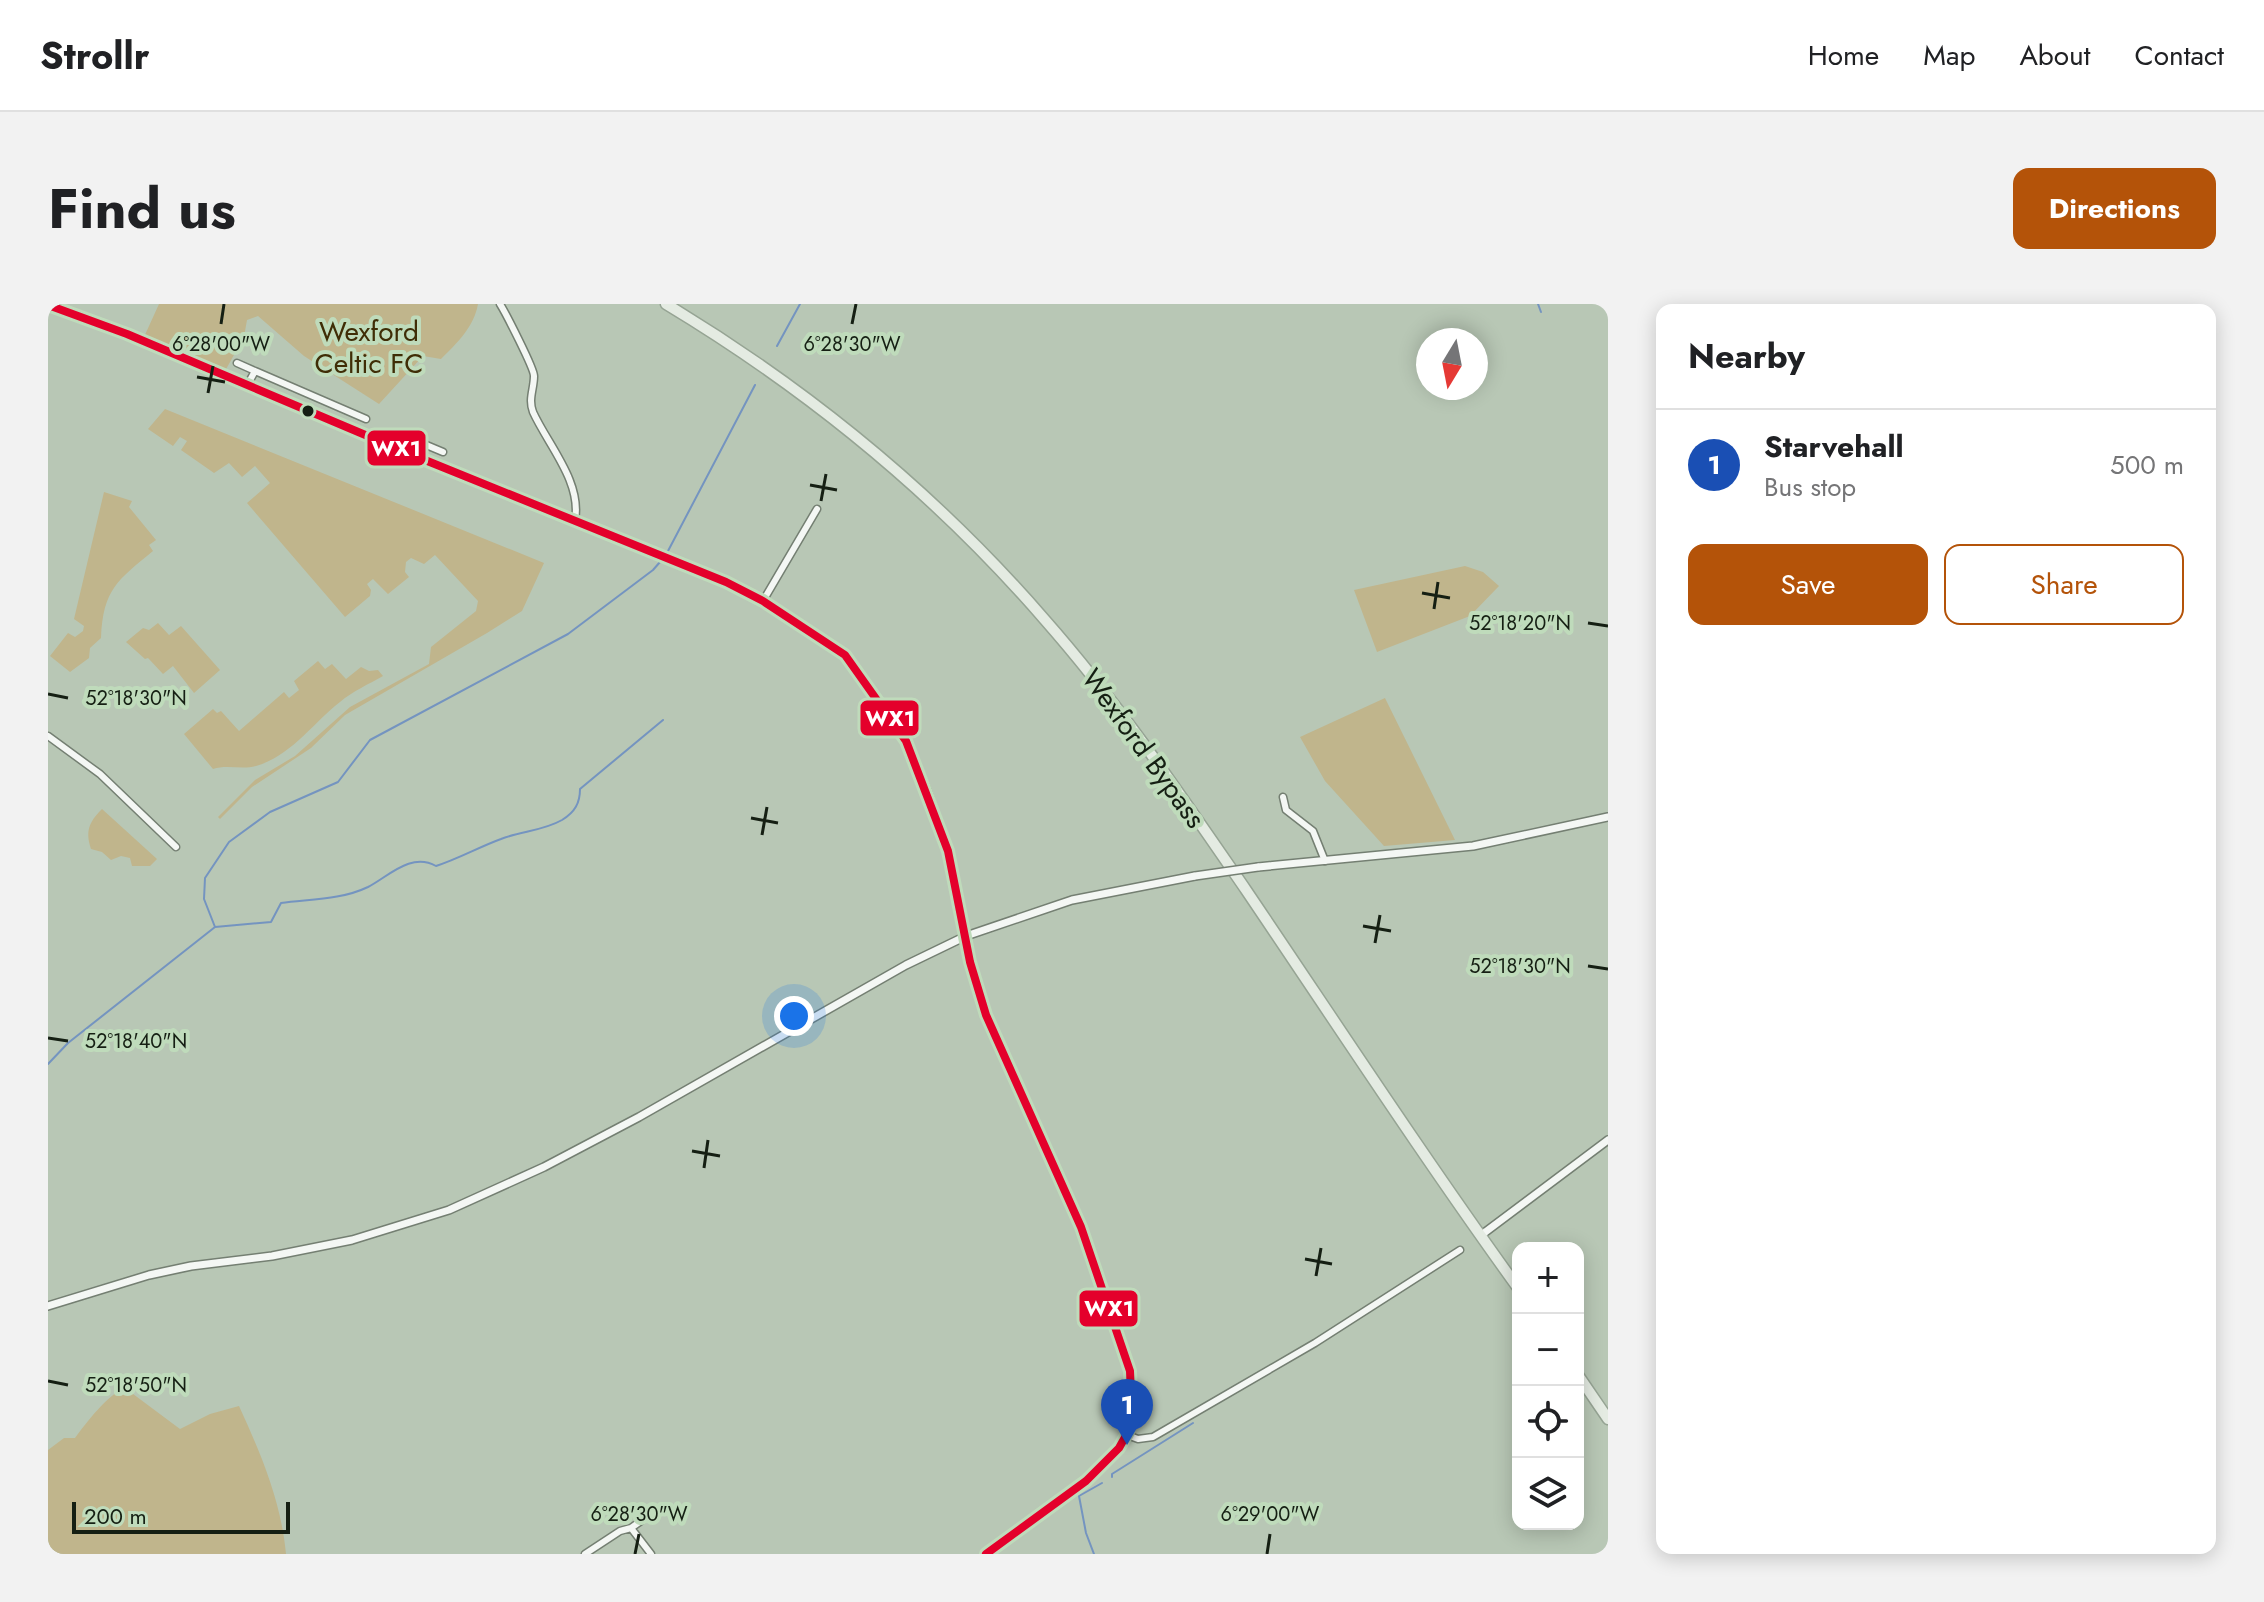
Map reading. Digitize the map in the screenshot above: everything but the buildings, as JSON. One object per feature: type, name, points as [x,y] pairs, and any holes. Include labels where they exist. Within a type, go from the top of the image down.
[{"type":"highway","name":"Wexford Bypass","points":[[666,304],[781,379],[859,439],[927,499],[1045,620],[1107,694],[1179,793],[1512,1280]]},
{"type":"highway","points":[[1584,1384],[1608,1419]]},
{"type":"street","points":[[500,304],[534,374],[530,390],[532,409],[569,484],[577,507],[575,520]]},
{"type":"street","points":[[48,305],[248,384],[415,456],[726,582],[763,601],[845,655],[877,696],[906,741],[927,791],[948,851],[970,962],[986,1015],[1081,1227],[1130,1371],[1134,1408],[1127,1435],[1101,1470],[986,1554]]},
{"type":"street","points":[[237,363],[366,419]]},
{"type":"street","points":[[248,384],[255,371]]},
{"type":"street","points":[[400,434],[443,452]]},
{"type":"street","points":[[415,456],[422,444]]},
{"type":"street","points":[[763,601],[817,509]]},
{"type":"street","points":[[48,736],[94,769],[176,847]]},
{"type":"street","points":[[1283,797],[1286,810],[1313,831],[1325,861]]},
{"type":"street","points":[[48,1306],[149,1275],[352,1240],[449,1210],[544,1167],[639,1117],[895,971],[966,936],[1072,900],[1258,867],[1473,846],[1608,817]]},
{"type":"street","points":[[1480,1236],[1608,1140]]},
{"type":"street","points":[[1127,1435],[1138,1439],[1153,1437],[1315,1343],[1460,1250]]},
{"type":"street","points":[[585,1554],[651,1514]]},
{"type":"street","points":[[631,1528],[651,1554]]},
{"type":"green space","name":"Wexford Celtic FC","points":[[159,304],[478,304],[469,327],[459,341],[441,359],[423,356],[379,404],[304,356],[258,316],[247,320],[244,337],[225,371],[144,337]]},
{"type":"green space","points":[[165,409],[544,563],[522,611],[345,715],[311,748],[252,787],[220,819],[218,817],[255,780],[295,756],[350,707],[429,664],[431,647],[476,611],[478,601],[435,555],[424,564],[411,558],[406,562],[405,572],[409,577],[388,594],[373,579],[367,584],[371,590],[370,596],[345,617],[247,503],[270,483],[255,466],[242,477],[229,463],[214,473],[181,450],[187,441],[180,437],[173,446],[148,429]]},
{"type":"green space","points":[[104,492],[132,501],[129,507],[156,540],[149,545],[153,551],[115,587],[105,608],[101,638],[90,648],[89,658],[70,672],[50,656],[68,633],[75,637],[83,631],[84,626],[74,619]]},
{"type":"green space","points":[[1465,566],[1483,572],[1499,586],[1470,616],[1377,652],[1354,590]]},
{"type":"green space","points":[[158,623],[169,635],[181,626],[220,670],[194,693],[173,666],[163,674],[126,642],[143,628],[149,630]]},
{"type":"green space","points":[[318,661],[325,669],[332,664],[346,679],[361,667],[369,671],[378,670],[383,676],[345,698],[280,755],[256,766],[213,769],[184,734],[213,709],[217,713],[221,711],[239,731],[284,692],[289,698],[299,690],[294,681]]},
{"type":"green space","points":[[1385,698],[1455,840],[1384,846],[1325,781],[1300,737]]},
{"type":"green space","points":[[102,809],[157,859],[150,866],[132,866],[130,858],[121,856],[111,860],[102,852],[91,849],[89,827]]},
{"type":"green space","points":[[125,1388],[180,1429],[210,1414],[239,1406],[275,1497],[286,1554],[48,1554],[48,1450],[64,1438],[75,1438],[105,1403]]},
{"type":"waterway","points":[[777,346],[800,304]]},
{"type":"waterway","points":[[1538,304],[1541,312]]},
{"type":"waterway","points":[[668,551],[755,385]]},
{"type":"waterway","points":[[48,1064],[68,1043],[215,927],[204,899],[205,878],[229,842],[270,812],[338,782],[370,740],[568,634],[660,562]]},
{"type":"waterway","points":[[215,927],[271,922],[281,903],[347,894],[368,887],[409,864],[427,862],[436,866],[501,839],[555,824],[573,810],[578,803],[580,789],[663,720]]},
{"type":"waterway","points":[[1112,1477],[1112,1474],[1193,1423]]},
{"type":"waterway","points":[[1094,1554],[1086,1533],[1079,1496],[1102,1483]]},
{"type":"transit line","name":"WX1","points":[[48,305],[127,334],[415,456],[726,582],[763,601],[845,655],[906,741],[948,851],[970,962],[986,1015],[1081,1227],[1130,1371],[1132,1417],[1119,1448],[1086,1481],[986,1554]]},
{"type":"place","name":"Starvehall","points":[[1127,1445]]}]
